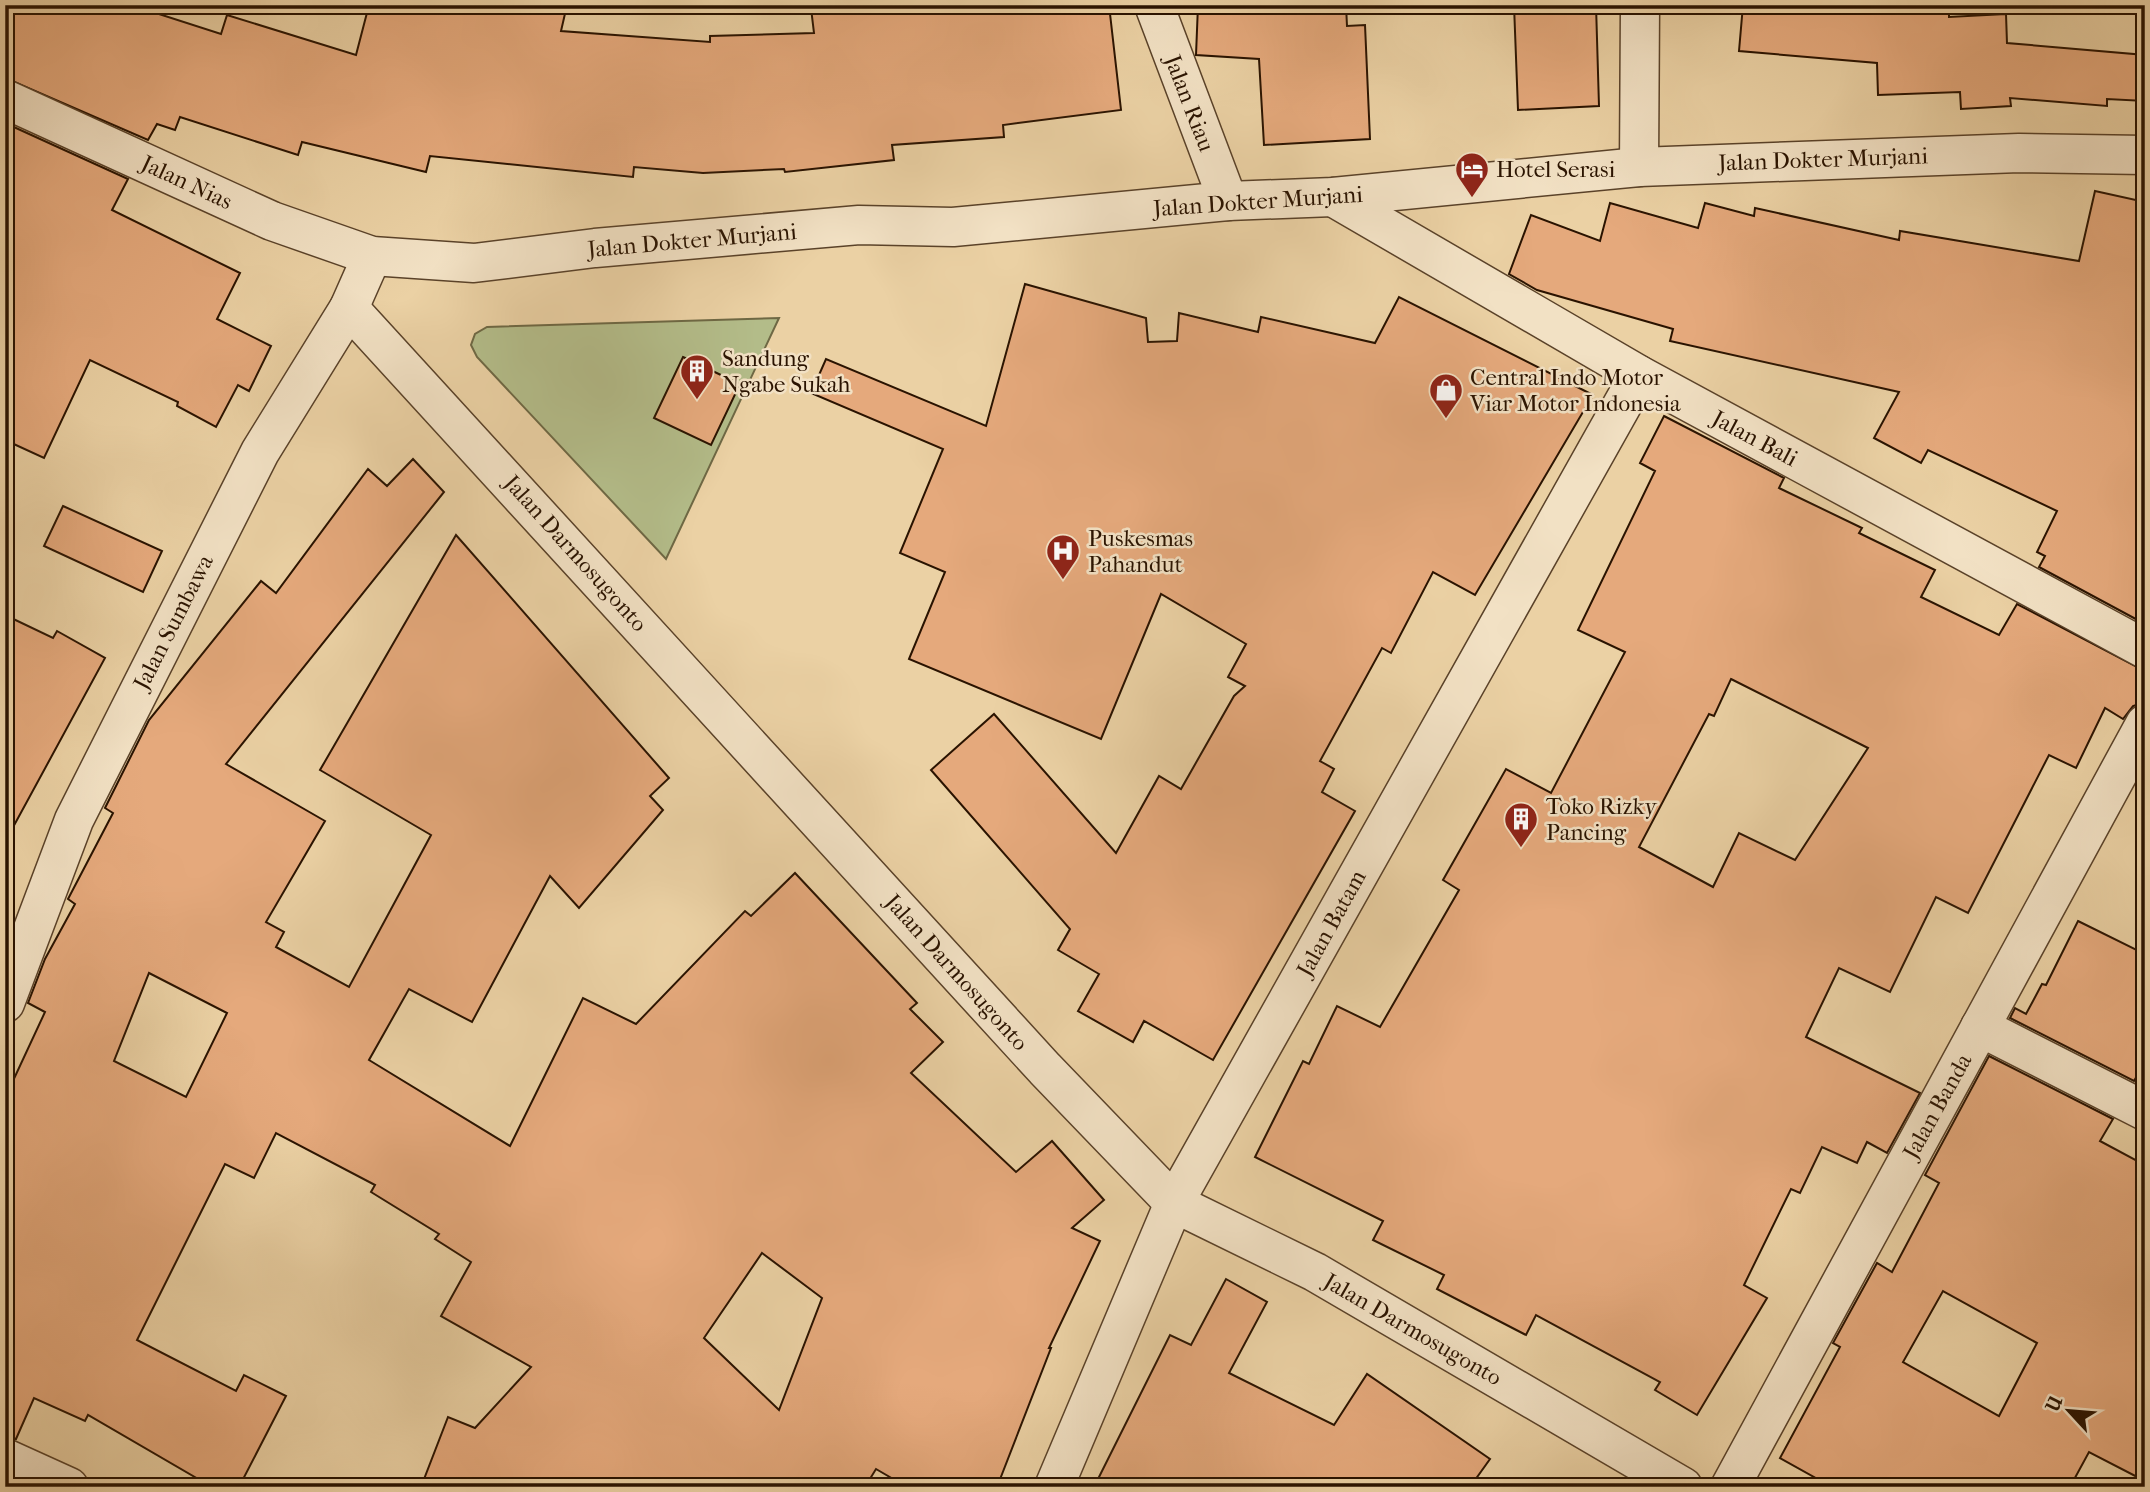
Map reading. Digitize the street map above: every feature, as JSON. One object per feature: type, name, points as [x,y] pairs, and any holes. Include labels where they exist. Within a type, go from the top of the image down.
[{"type":"street","name":"Jalan Riau","points":[[1154,5],[1228,201]]},
{"type":"street","points":[[1639,167],[1640,5]]},
{"type":"street","name":"Jalan Nias","points":[[5,99],[272,220],[372,256]]},
{"type":"street","name":"Jalan Dokter Murjani","points":[[372,256],[474,263],[595,248],[859,225],[953,227],[1228,201],[1333,197],[1639,167],[2019,153],[2145,155]]},
{"type":"street","name":"Jalan Bali","points":[[1333,197],[1639,375],[2145,649]]},
{"type":"street","name":"Jalan Sumbawa","points":[[5,1003],[75,820],[170,626],[260,452],[349,308],[372,256]]},
{"type":"street","name":"Jalan Darmosugonto","points":[[349,308],[1045,1069],[1174,1203],[1315,1272],[1683,1487]]},
{"type":"street","name":"Jalan Batam","points":[[1054,1487],[1174,1203],[1639,375]]},
{"type":"street","name":"Jalan Banda","points":[[1730,1487],[2145,724]]},
{"type":"street","points":[[1980,1027],[2145,1111]]},
{"type":"street","points":[[5,1458],[69,1487]]},
{"type":"green space","points":[[779,318],[666,559],[477,357],[471,345],[475,334],[487,327]]},
{"type":"building","points":[[5,5],[131,5],[221,34],[227,15],[356,55],[369,5],[567,5],[561,31],[710,42],[710,36],[814,33],[811,8],[835,5],[878,5],[879,13],[1005,5],[1109,5],[1121,110],[1003,125],[1004,137],[892,145],[894,160],[785,172],[784,169],[703,173],[634,167],[633,177],[430,156],[426,172],[302,142],[298,155],[180,117],[175,130],[157,124],[148,140],[5,78]]},
{"type":"building","points":[[1198,5],[1346,5],[1347,26],[1365,25],[1370,139],[1264,145],[1259,59],[1196,55]]},
{"type":"building","points":[[1514,5],[1596,5],[1599,106],[1518,110]]},
{"type":"building","points":[[1743,5],[1949,5],[1949,17],[2006,14],[2007,43],[2145,55],[2145,101],[2107,99],[2107,106],[2010,98],[2011,106],[1961,109],[1960,92],[1878,95],[1877,63],[1739,51]]},
{"type":"building","points":[[5,123],[128,179],[112,210],[240,273],[217,319],[271,346],[249,391],[238,385],[216,427],[177,406],[178,402],[90,360],[44,458],[5,440]]},
{"type":"building","points":[[2095,191],[2145,202],[2145,624],[2039,567],[2045,556],[2037,552],[2057,511],[1928,450],[1921,463],[1874,438],[1899,392],[1670,341],[1673,329],[1537,290],[1509,274],[1531,215],[1600,241],[1610,203],[1698,228],[1705,203],[1754,216],[1755,208],[1899,240],[1900,231],[2079,261]]},
{"type":"building","points":[[1025,284],[1146,318],[1148,342],[1177,341],[1179,313],[1258,332],[1261,317],[1375,343],[1399,297],[1593,395],[1475,595],[1433,572],[1391,653],[1382,648],[1320,761],[1334,769],[1322,792],[1355,811],[1213,1060],[1144,1021],[1133,1042],[1078,1011],[1099,974],[1058,950],[1070,929],[931,770],[994,714],[1116,853],[1159,776],[1181,789],[1234,696],[1245,686],[1228,677],[1246,644],[1161,594],[1101,739],[909,659],[945,572],[900,553],[943,449],[811,393],[826,359],[986,426]]},
{"type":"building","name":"Sandung Ngabe Sukah","points":[[683,357],[740,384],[711,445],[654,418]]},
{"type":"building","points":[[1664,416],[1784,478],[1779,488],[1862,528],[1859,533],[1935,570],[1921,597],[1999,635],[2017,604],[2145,671],[2145,702],[2133,706],[2123,719],[2105,708],[2076,768],[2049,755],[1968,913],[1936,897],[1890,992],[1839,968],[1806,1037],[1920,1093],[1887,1153],[1867,1142],[1857,1163],[1822,1147],[1800,1193],[1791,1189],[1744,1285],[1767,1298],[1697,1415],[1655,1390],[1660,1382],[1536,1315],[1526,1335],[1437,1289],[1444,1275],[1373,1240],[1383,1221],[1255,1157],[1303,1061],[1309,1064],[1337,1006],[1380,1027],[1459,890],[1443,880],[1506,769],[1551,793],[1625,652],[1578,630],[1655,471],[1640,463]],"holes":[[[1731,679],[1868,748],[1795,860],[1739,833],[1713,887],[1639,847],[1709,714],[1714,716]]]},
{"type":"building","points":[[413,459],[444,492],[226,764],[325,821],[266,922],[284,932],[276,947],[349,987],[431,835],[320,770],[456,535],[669,778],[650,796],[663,810],[579,908],[550,876],[472,1022],[409,989],[369,1060],[510,1146],[583,998],[636,1024],[745,911],[751,916],[795,873],[917,1003],[910,1009],[943,1042],[911,1073],[1016,1172],[1052,1141],[1104,1200],[1072,1228],[1100,1241],[1049,1348],[997,1487],[907,1487],[876,1469],[865,1487],[421,1487],[448,1417],[475,1428],[531,1367],[441,1316],[471,1262],[435,1239],[439,1234],[371,1192],[375,1185],[276,1133],[254,1178],[225,1164],[137,1340],[236,1391],[244,1375],[286,1396],[239,1487],[212,1487],[88,1415],[85,1421],[34,1398],[16,1439],[5,1437],[5,1098],[45,1012],[28,1003],[45,959],[75,904],[68,899],[113,813],[105,808],[149,720],[261,581],[276,593],[368,469],[387,486]],"holes":[[[149,973],[227,1013],[186,1097],[114,1061]],[[762,1253],[822,1298],[779,1410],[704,1338]]]},
{"type":"building","points":[[63,506],[162,551],[143,592],[44,546]]},
{"type":"building","points":[[5,615],[53,638],[57,631],[105,658],[5,842]]},
{"type":"building","points":[[2078,921],[2145,954],[2145,1062],[2134,1081],[2010,1018],[2015,1008],[2026,1014],[2042,984],[2046,985]]},
{"type":"building","points":[[1989,1056],[2113,1119],[2100,1141],[2145,1165],[2145,1481],[2089,1452],[2070,1487],[1832,1487],[1780,1458],[1840,1347],[1833,1343],[1877,1263],[1892,1272],[1939,1183],[1925,1175]],"holes":[[[1943,1291],[2037,1343],[1999,1416],[1903,1362]]]},
{"type":"building","points":[[1226,1279],[1267,1302],[1229,1373],[1334,1425],[1367,1374],[1490,1459],[1470,1487],[1094,1487],[1170,1335],[1191,1345]]},
{"type":"place","name":"Hotel Serasi","points":[[1472,199]]},
{"type":"place","name":"Sandung Ngabe Sukah","points":[[697,401]]},
{"type":"place","name":"Central Indo Motor Viar Motor Indonesia","points":[[1446,420]]},
{"type":"place","name":"Puskesmas Pahandut","points":[[1063,581]]},
{"type":"place","name":"Toko Rizky Pancing","points":[[1521,849]]}]
